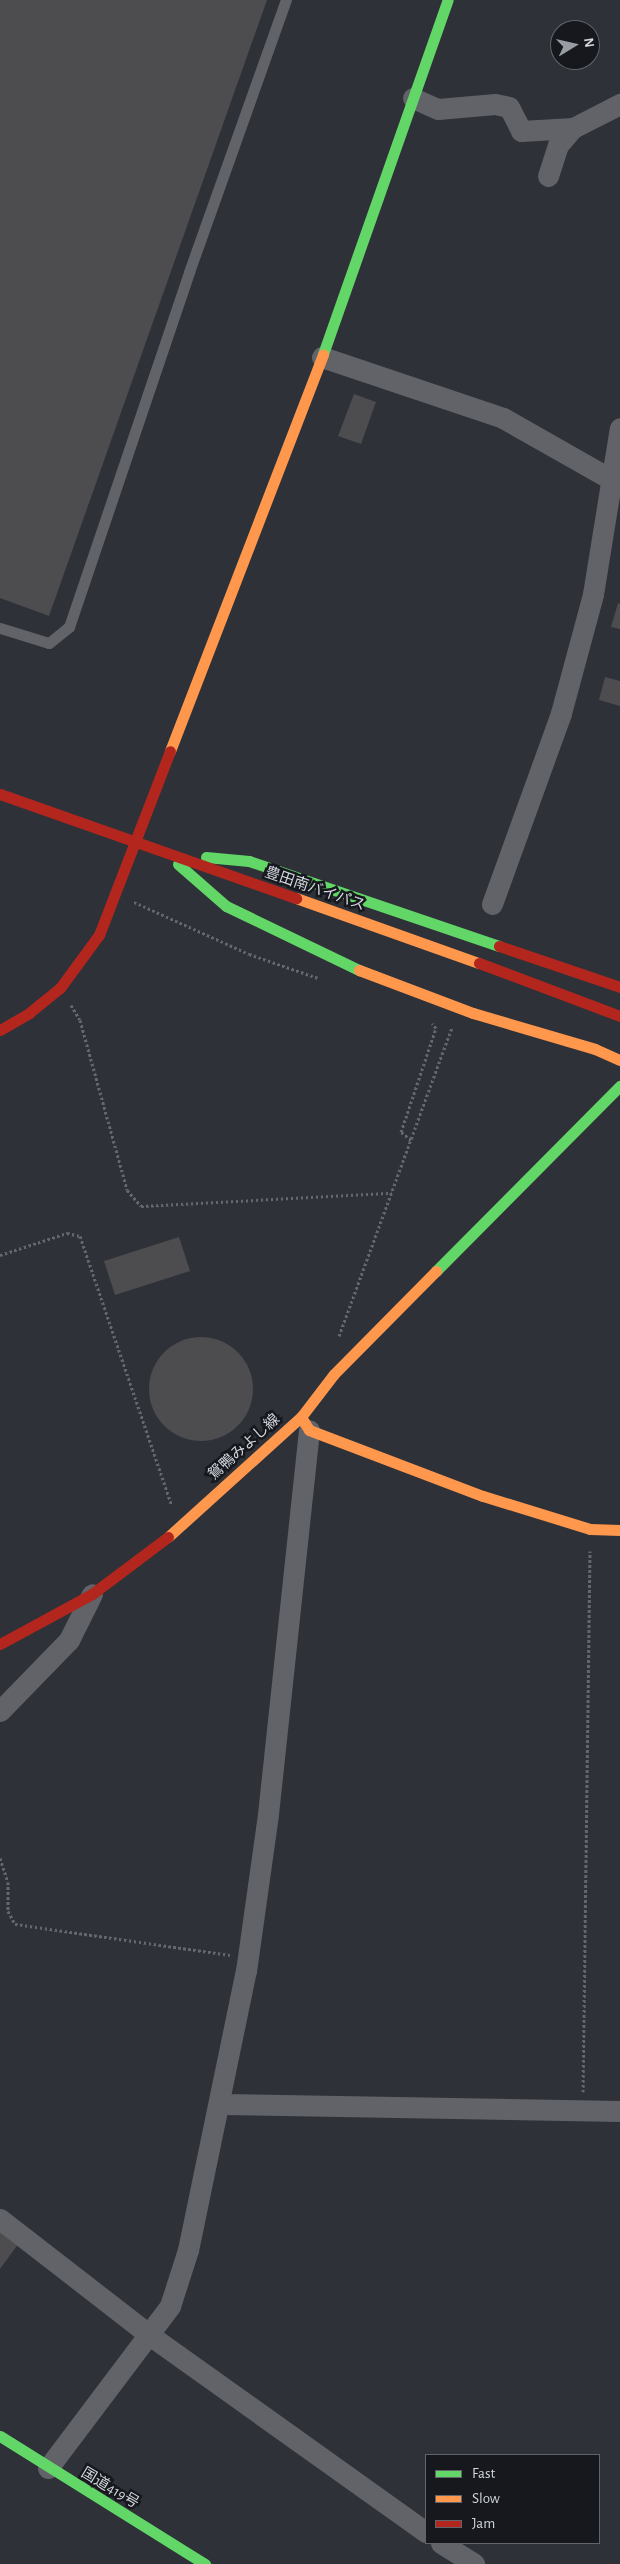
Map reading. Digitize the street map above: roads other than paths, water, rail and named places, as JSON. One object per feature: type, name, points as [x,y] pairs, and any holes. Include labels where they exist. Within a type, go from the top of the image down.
[{"type":"main road","points":[[0,1030],[29,1013],[60,988],[99,935],[322,357],[448,0]]},
{"type":"main road","name":"豊田南バイパス","points":[[0,794],[411,938],[620,1016]]},
{"type":"main road","points":[[167,854],[249,861],[620,987]]},
{"type":"main road","points":[[167,854],[226,906],[346,965],[473,1013],[595,1049],[620,1060]]},
{"type":"main road","name":"鴛鴨みよし線","points":[[0,1644],[92,1594],[157,1547],[305,1423],[334,1374],[620,1086]]},
{"type":"main road","points":[[305,1423],[483,1496],[590,1529],[620,1530]]},
{"type":"main road","name":"国道419号","points":[[0,2436],[48,2468],[205,2564]]},
{"type":"street","points":[[413,98],[438,109],[495,104],[510,107],[522,131],[573,128]]},
{"type":"street","points":[[548,176],[558,145],[573,128],[620,104]]},
{"type":"street","points":[[322,357],[503,418],[616,467]]},
{"type":"street","points":[[492,904],[561,712],[593,594],[616,467],[620,428]]},
{"type":"street","points":[[48,2468],[170,2306],[178,2283],[220,2104],[246,1957],[268,1814],[305,1423]]},
{"type":"street","points":[[0,1711],[69,1640],[92,1594]]},
{"type":"street","points":[[220,2104],[620,2111]]},
{"type":"street","points":[[0,2219],[148,2334],[425,2531]]},
{"type":"street","points":[[444,2544],[474,2564]]},
{"type":"lane","points":[[0,628],[49,643],[69,627],[186,282],[286,0]]}]
